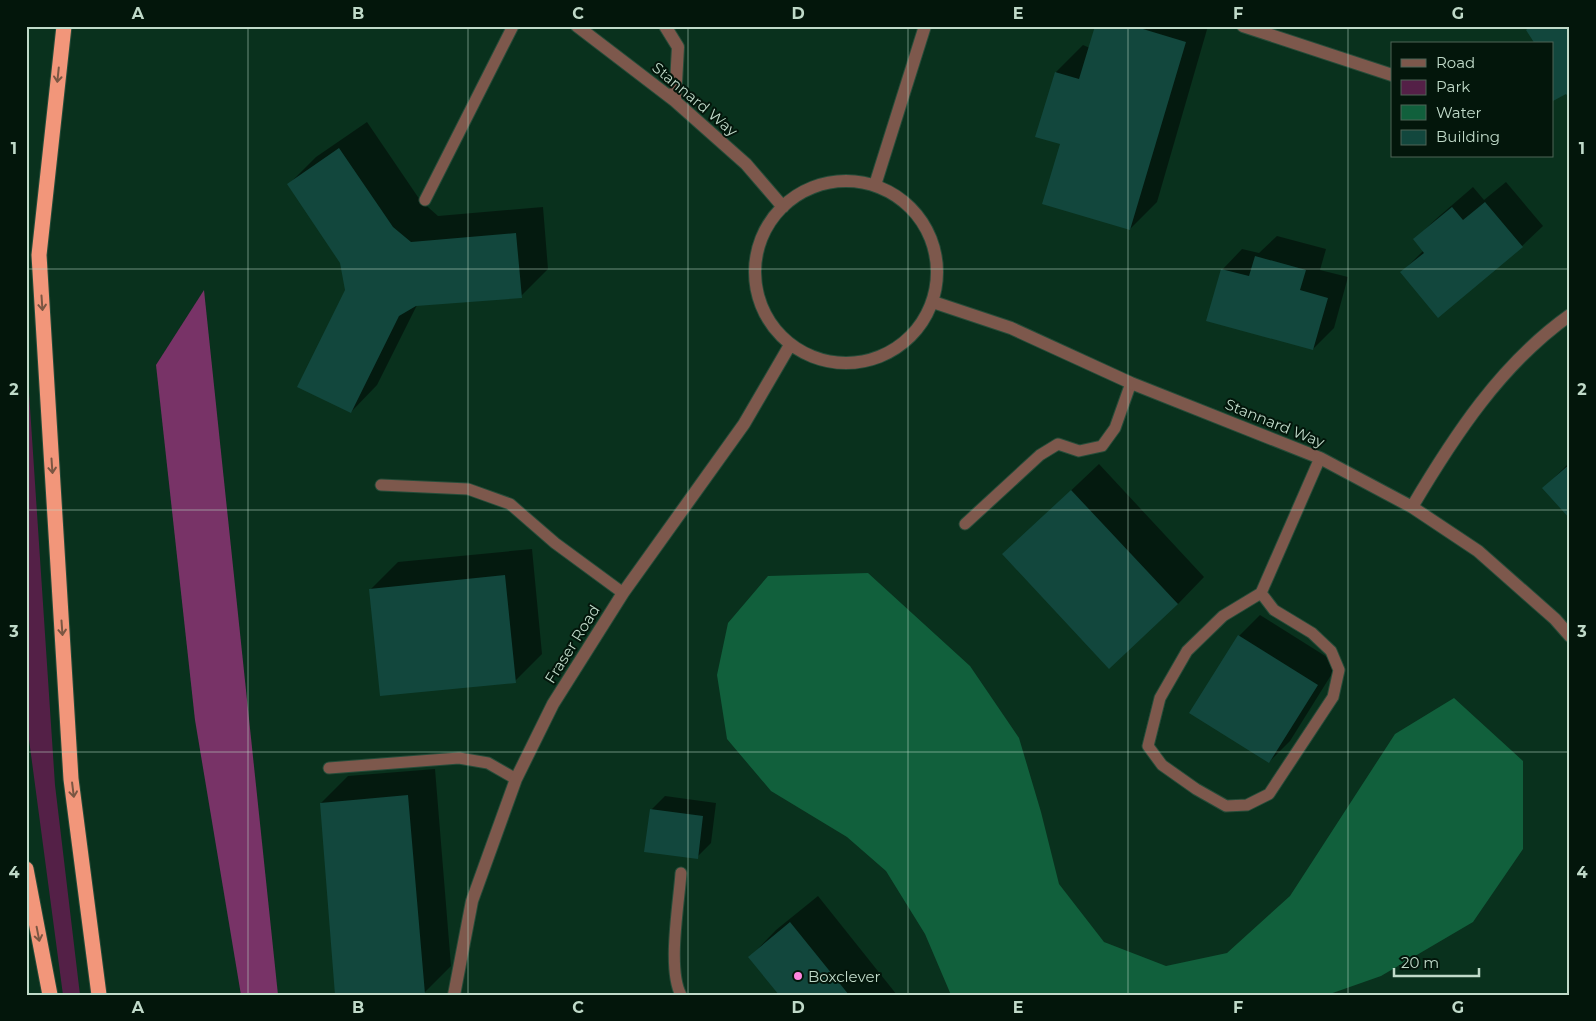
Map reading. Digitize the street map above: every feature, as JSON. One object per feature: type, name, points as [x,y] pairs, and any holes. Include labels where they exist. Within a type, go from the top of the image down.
[{"type":"highway","points":[[64,26],[39,255],[71,779],[99,995]]},
{"type":"highway","points":[[26,868],[50,995]]},
{"type":"street","name":"Stannard Way","points":[[577,26],[675,101],[746,164],[783,207]]},
{"type":"street","points":[[665,26],[678,46],[675,101]]},
{"type":"street","points":[[875,185],[925,26]]},
{"type":"street","points":[[1243,26],[1391,75]]},
{"type":"street","points":[[847,180],[875,185],[907,204],[930,234],[938,265],[934,302],[915,333],[884,356],[852,364],[818,360],[790,345],[771,325],[757,290],[756,262],[763,235],[783,207],[814,187],[847,180]]},
{"type":"street","name":"Stannard Way","points":[[934,302],[1011,328],[1131,383],[1320,458],[1412,507],[1478,551],[1555,619],[1570,636]]},
{"type":"street","points":[[1412,507],[1446,450],[1488,392],[1547,331],[1570,315]]},
{"type":"street","name":"Fraser Road","points":[[454,995],[472,900],[516,780],[553,704],[622,593],[744,424],[790,345]]},
{"type":"lane","points":[[426,200],[512,26]]},
{"type":"lane","points":[[966,524],[1040,455],[1058,444],[1079,451],[1102,446],[1115,428],[1131,383]]},
{"type":"lane","points":[[1260,593],[1274,610],[1312,633],[1331,651],[1339,670],[1333,697],[1269,794],[1247,805],[1226,806],[1196,789],[1162,765],[1148,746],[1160,698],[1187,652],[1223,616],[1260,593],[1320,458]]},
{"type":"lane","points":[[381,485],[468,489],[510,504],[555,543],[622,593]]},
{"type":"lane","points":[[329,768],[459,758],[488,764],[516,780]]},
{"type":"lane","points":[[681,995],[678,989],[674,961],[682,873]]},
{"type":"green space","points":[[26,347],[55,785],[80,995],[63,995],[26,717]]},
{"type":"shaded area","points":[[204,290],[278,995],[241,995],[195,720],[156,365]]},
{"type":"water","points":[[868,573],[970,666],[1019,738],[1041,812],[1059,884],[1104,942],[1166,966],[1227,953],[1290,896],[1395,734],[1454,698],[1523,761],[1523,849],[1473,922],[1381,976],[1327,995],[951,995],[925,934],[886,871],[847,837],[771,791],[727,739],[717,675],[728,623],[768,576]]},
{"type":"building","points":[[1095,26],[1133,26],[1186,42],[1130,230],[1042,204],[1060,144],[1035,137],[1055,72],[1079,79]]},
{"type":"building","points":[[1531,26],[1570,26],[1570,100],[1566,94],[1554,100],[1554,42],[1534,42],[1526,30]]},
{"type":"building","points":[[339,148],[393,227],[411,242],[516,233],[522,298],[416,306],[399,316],[351,413],[297,387],[345,290],[340,263],[287,184]]},
{"type":"building","points":[[1485,202],[1523,247],[1438,318],[1400,272],[1424,253],[1413,239],[1452,207],[1463,220]]},
{"type":"building","points":[[1255,256],[1306,270],[1300,290],[1328,298],[1313,350],[1206,321],[1221,269],[1249,276]]},
{"type":"building","points":[[1570,464],[1570,519],[1542,488]]},
{"type":"building","points":[[1071,490],[1178,604],[1109,669],[1002,554]]},
{"type":"building","points":[[505,575],[516,683],[380,696],[369,589]]},
{"type":"building","points":[[1238,635],[1318,685],[1269,763],[1189,713]]},
{"type":"building","points":[[408,795],[425,994],[335,995],[320,803]]},
{"type":"building","points":[[650,809],[703,816],[698,859],[644,852]]},
{"type":"building","name":"Boxclever","points":[[790,922],[849,995],[779,995],[748,957]]},
{"type":"place","name":"Boxclever","points":[[798,976]]}]
